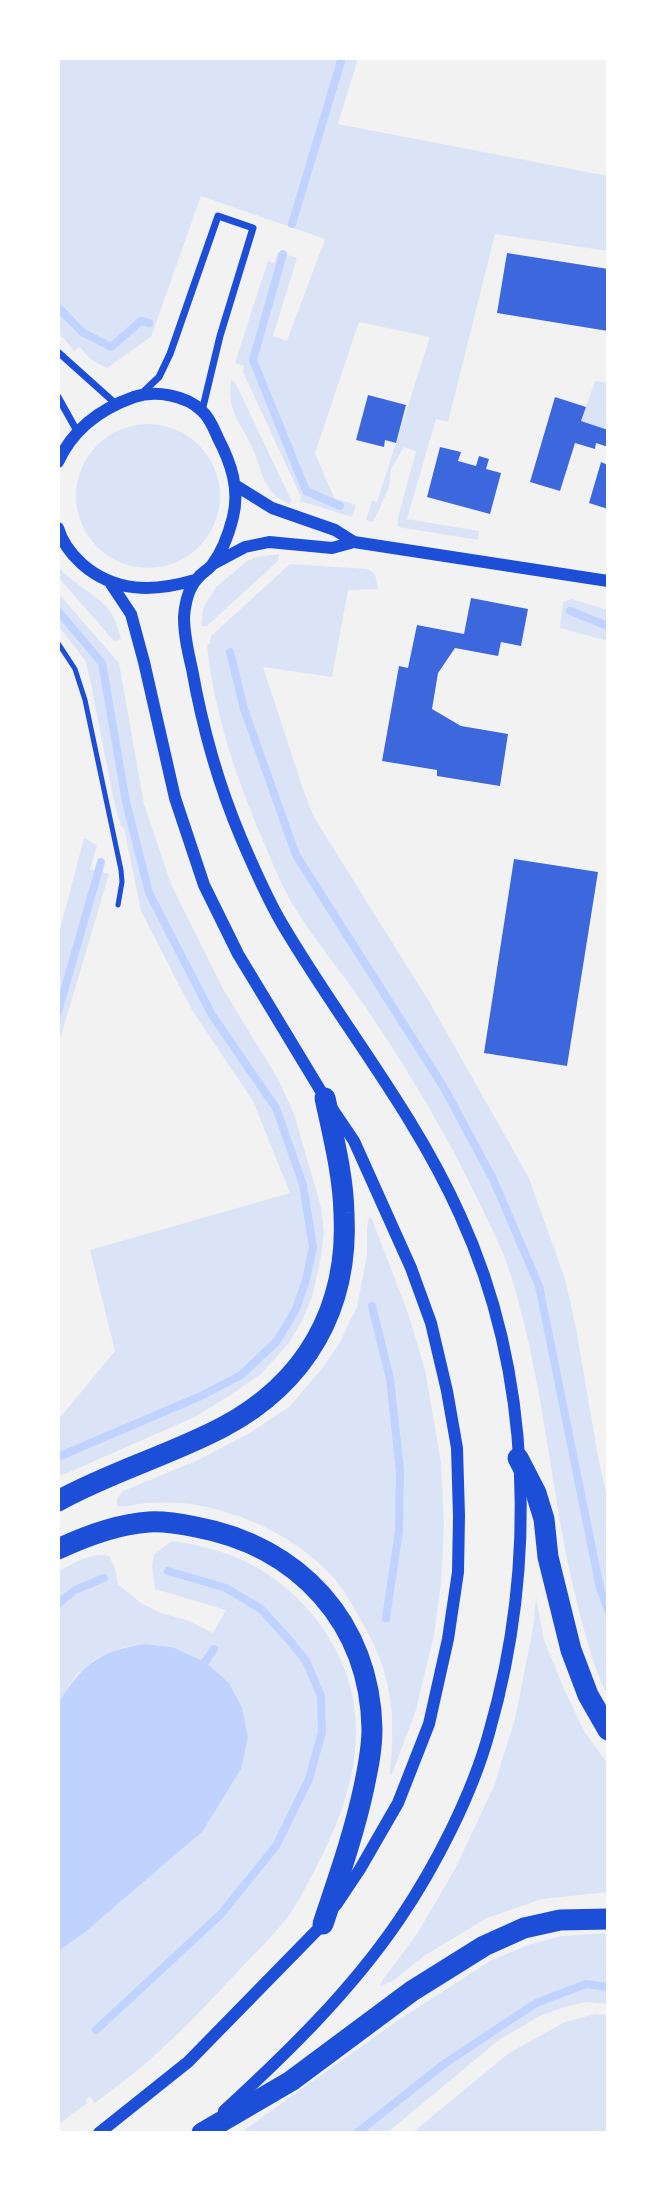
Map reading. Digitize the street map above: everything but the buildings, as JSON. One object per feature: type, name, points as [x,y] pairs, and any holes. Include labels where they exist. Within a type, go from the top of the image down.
[{"type":"highway","points":[[58,1501],[222,1427],[261,1405],[286,1382],[309,1354],[330,1311],[344,1251],[345,1213],[340,1167],[325,1098]]},
{"type":"highway","points":[[518,1458],[536,1493],[544,1520],[548,1557],[571,1650],[588,1695],[608,1730]]},
{"type":"highway","points":[[58,1549],[86,1536],[149,1522],[211,1530],[258,1546],[294,1567],[334,1611],[356,1650],[363,1671],[370,1704],[372,1732],[356,1824],[323,1924]]},
{"type":"highway","points":[[201,2133],[290,2081],[412,1991],[484,1946],[524,1928],[561,1920],[608,1919]]},
{"type":"street","points":[[58,462],[66,444],[94,416],[141,394],[159,377],[170,354],[218,216],[253,228],[219,336],[202,411]]},
{"type":"street","points":[[58,352],[116,404]]},
{"type":"street","points":[[141,394],[171,396],[187,401],[202,411],[211,422],[228,458],[235,485],[235,511],[213,564]]},
{"type":"street","points":[[58,397],[77,431]]},
{"type":"street","points":[[235,485],[272,508],[335,530],[354,542],[608,581]]},
{"type":"street","points":[[58,528],[67,548],[77,560],[111,583],[133,588],[161,588],[195,580]]},
{"type":"street","points":[[201,2133],[279,2060],[355,1980],[400,1918],[428,1872],[467,1793],[488,1738],[502,1683],[515,1608],[520,1532],[513,1402],[505,1353],[480,1263],[436,1166],[278,917],[241,838],[198,703],[186,635],[186,604],[195,580],[213,564],[255,544],[269,542],[332,548],[354,542]]},
{"type":"street","points":[[99,2133],[188,2063],[323,1924],[360,1869],[398,1803],[429,1724],[448,1639],[458,1572],[459,1516],[457,1448],[447,1391],[431,1323],[411,1268],[354,1141],[237,954],[204,885],[175,798],[131,614],[111,583]]},
{"type":"lane","points":[[58,643],[75,669],[100,765],[121,870],[118,905]]},
{"type":"shaded area","points":[[58,58],[358,58],[338,124],[608,176],[608,251],[495,234],[448,422],[436,419],[407,519],[479,531],[478,540],[398,527],[416,451],[404,447],[391,469],[389,488],[373,522],[366,520],[372,501],[377,502],[430,337],[359,322],[315,453],[334,498],[356,505],[352,517],[300,501],[301,497],[243,372],[244,366],[235,363],[268,261],[274,263],[278,252],[297,258],[273,336],[287,341],[325,239],[201,196],[151,337],[107,368],[85,354],[80,347],[74,351],[58,331]]},
{"type":"shaded area","points":[[231,380],[235,382],[291,500],[290,505],[268,487],[233,408]]},
{"type":"shaded area","points":[[595,381],[608,383],[608,430],[581,421]]},
{"type":"shaded area","points":[[148,424],[176,429],[199,445],[215,468],[220,496],[215,524],[199,547],[176,563],[148,568],[120,563],[97,547],[81,524],[76,496],[81,468],[97,445],[120,429]]},
{"type":"shaded area","points":[[279,554],[278,561],[207,626],[201,626],[203,608],[216,587],[247,561]]},
{"type":"shaded area","points":[[290,564],[368,569],[375,574],[378,589],[348,590],[332,677],[263,667],[314,817],[430,1003],[529,1178],[565,1279],[608,1500],[608,1698],[591,1654],[571,1578],[536,1377],[505,1258],[455,1155],[413,1080],[290,900],[254,819],[228,746],[215,696],[207,645],[211,636]]},
{"type":"shaded area","points":[[58,566],[103,603],[114,618],[121,639],[114,641],[58,577]]},
{"type":"shaded area","points":[[58,593],[119,663],[144,804],[171,884],[223,989],[278,1079],[294,1114],[321,1207],[324,1233],[312,1297],[302,1321],[288,1344],[261,1374],[195,1417],[58,1477],[58,1420],[115,1351],[90,1250],[290,1193],[253,1101],[192,1010],[141,911],[124,828],[121,827],[113,797],[89,674],[85,660],[58,626]]},
{"type":"shaded area","points":[[572,599],[608,610],[608,641],[560,628],[563,602]]},
{"type":"shaded area","points":[[84,838],[97,845],[90,869],[109,874],[58,1046],[58,937]]},
{"type":"shaded area","points":[[371,1217],[407,1310],[425,1369],[441,1463],[444,1525],[441,1583],[434,1635],[416,1710],[392,1774],[391,1708],[379,1656],[349,1599],[324,1568],[309,1554],[274,1532],[217,1510],[173,1503],[117,1506],[117,1498],[123,1491],[198,1460],[248,1434],[290,1406],[339,1344],[357,1307],[367,1254],[368,1220]]},
{"type":"shaded area","points":[[172,1541],[218,1551],[260,1569],[278,1581],[311,1613],[326,1633],[342,1663],[352,1693],[356,1723],[355,1754],[340,1814],[328,1844],[298,1902],[281,1925],[158,2053],[95,2103],[90,2096],[86,2100],[87,2103],[58,2125],[58,1951],[83,1934],[202,1832],[172,1647],[144,1644],[121,1648],[97,1658],[76,1675],[58,1703],[58,1572],[89,1557],[109,1556],[118,1584],[141,1603],[213,1633],[226,1610],[155,1589],[152,1566],[154,1554]]},
{"type":"shaded area","points":[[536,1597],[544,1640],[564,1689],[584,1731],[608,1764],[608,1892],[542,1899],[487,1918],[424,1956],[394,1980],[380,1987],[417,1934],[455,1869],[494,1786],[515,1719],[533,1628]]},
{"type":"shaded area","points":[[608,1933],[608,2004],[586,2002],[540,2016],[499,2040],[387,2133],[240,2133],[397,2021],[490,1961],[528,1945],[562,1936]]},
{"type":"shaded area","points":[[595,2014],[608,2015],[608,2133],[412,2133],[509,2053],[565,2022]]},
{"type":"water","points":[[144,1644],[172,1647],[205,1662],[229,1683],[242,1708],[248,1737],[241,1769],[202,1832],[83,1934],[58,1951],[58,1703],[75,1678],[93,1662],[114,1651]]},
{"type":"waterway","points":[[292,224],[342,58]]},
{"type":"waterway","points":[[283,254],[253,360],[306,491],[340,506]]},
{"type":"waterway","points":[[58,307],[82,332],[111,347],[141,321],[149,323]]},
{"type":"waterway","points":[[58,611],[102,663],[126,802],[149,893],[212,1015],[276,1108],[303,1185],[313,1247],[296,1309],[277,1341],[241,1375],[201,1396],[58,1457]]},
{"type":"waterway","points":[[570,611],[608,626]]},
{"type":"waterway","points":[[230,652],[244,709],[296,855],[443,1086],[493,1179],[539,1286],[600,1588],[608,1610]]},
{"type":"waterway","points":[[58,1012],[101,862]]},
{"type":"waterway","points":[[372,1306],[390,1379],[400,1471],[399,1531],[386,1618]]},
{"type":"waterway","points":[[96,2030],[221,1914],[276,1846],[309,1779],[322,1732],[321,1696],[306,1661],[261,1609],[226,1588],[168,1571]]},
{"type":"waterway","points":[[58,1604],[75,1590],[104,1578]]},
{"type":"waterway","points":[[205,1662],[214,1649]]},
{"type":"waterway","points":[[357,2133],[444,2064],[536,2003],[586,1984],[608,1987]]}]
